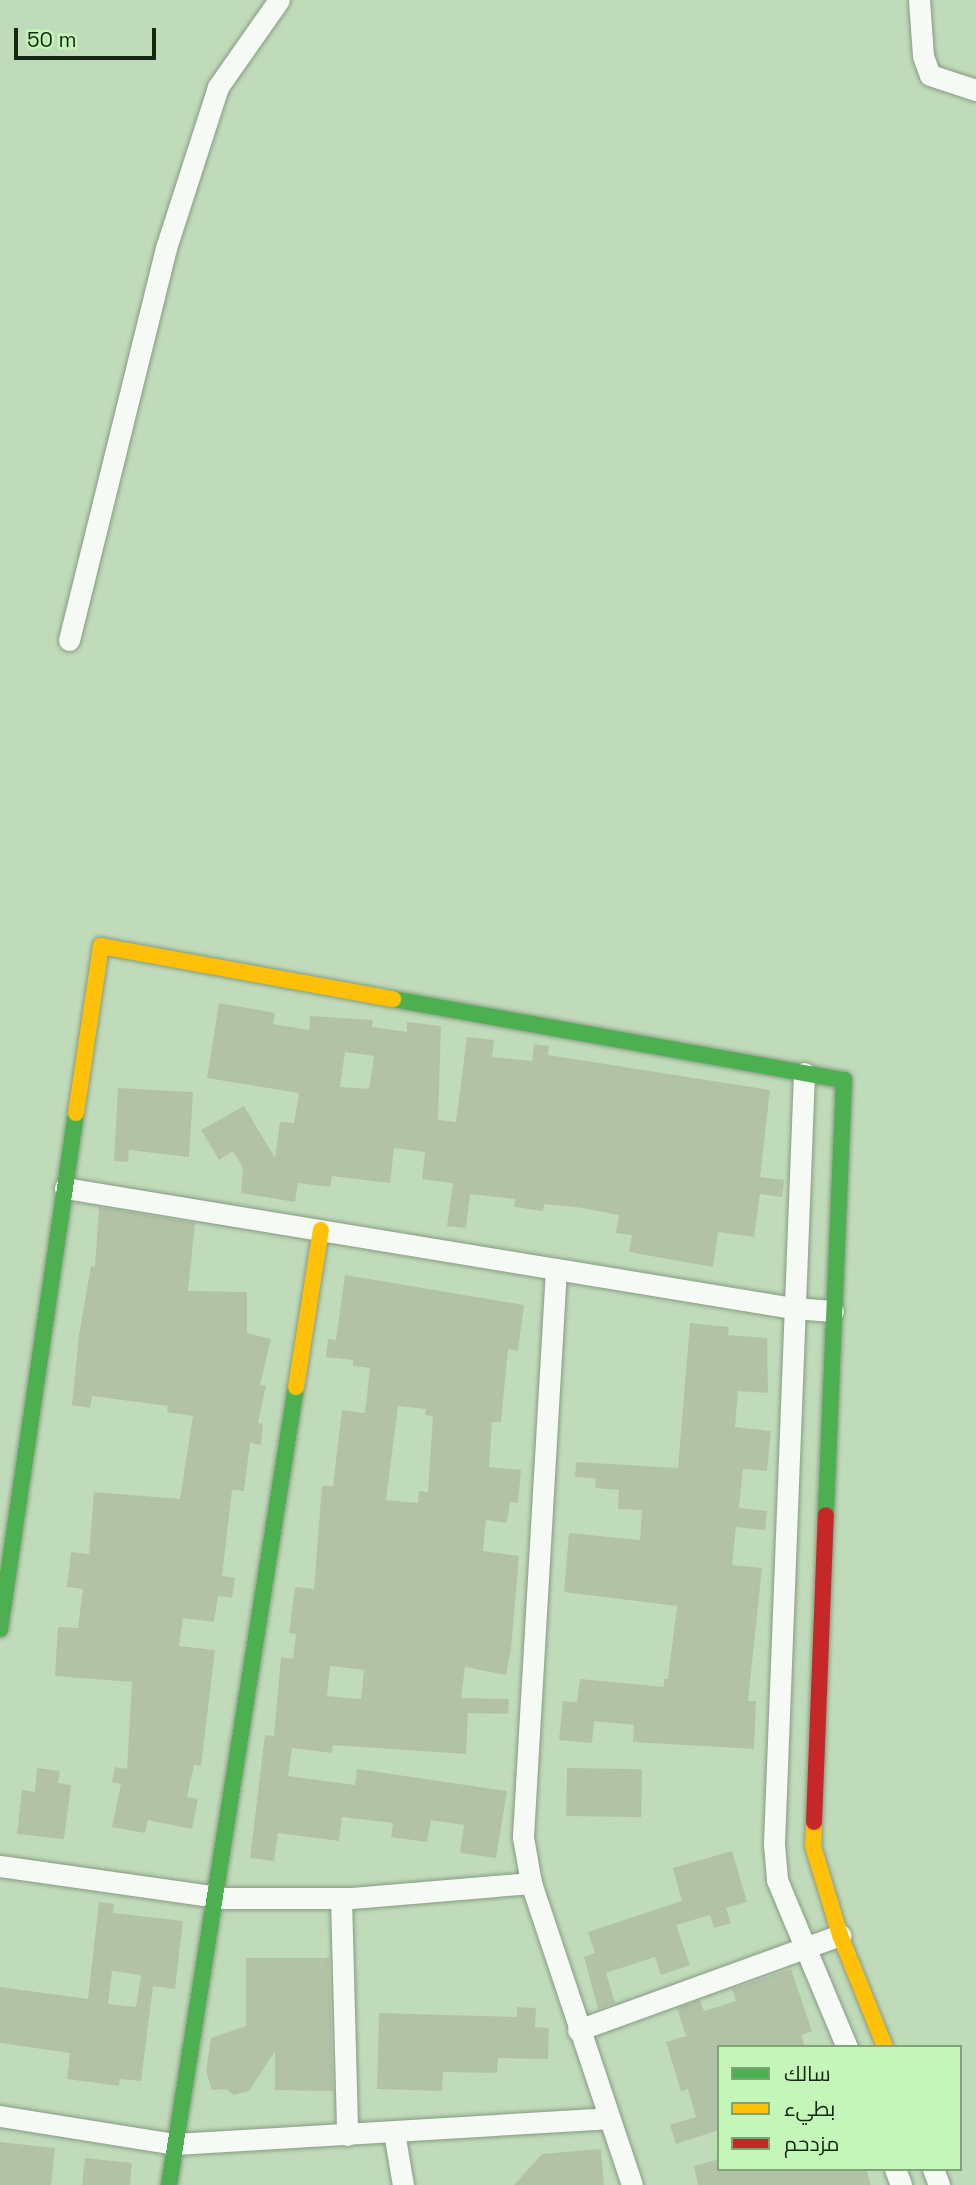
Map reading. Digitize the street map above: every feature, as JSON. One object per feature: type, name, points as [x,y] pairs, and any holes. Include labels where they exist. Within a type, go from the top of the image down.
[{"type":"street","points":[[69,640],[166,248],[218,87],[278,0]]},
{"type":"street","points":[[919,0],[923,56],[930,75],[976,90]]},
{"type":"street","points":[[0,1629],[101,946],[844,1080],[813,1832],[840,1936],[884,2045]]},
{"type":"street","points":[[804,1073],[774,1844],[777,1880],[809,1947],[846,2045]]},
{"type":"street","points":[[65,1188],[793,1308],[833,1311]]},
{"type":"street","points":[[169,2185],[212,1896],[321,1230]]},
{"type":"street","points":[[556,1269],[523,1837],[531,1883],[607,2118],[632,2185]]},
{"type":"street","points":[[0,1866],[212,1896],[341,1898],[531,1883]]},
{"type":"street","points":[[341,1898],[347,2135]]},
{"type":"street","points":[[578,2030],[840,1936]]},
{"type":"street","points":[[0,2116],[175,2144],[607,2118]]},
{"type":"street","points":[[394,2132],[403,2185]]},
{"type":"building","points":[[219,1003],[275,1013],[273,1024],[309,1030],[310,1016],[373,1020],[372,1027],[407,1032],[407,1022],[441,1026],[438,1120],[456,1122],[467,1037],[494,1040],[492,1057],[532,1061],[534,1044],[549,1046],[548,1055],[770,1090],[760,1177],[784,1180],[782,1197],[760,1194],[754,1237],[718,1232],[713,1267],[629,1252],[632,1235],[616,1233],[619,1215],[583,1208],[544,1204],[543,1211],[514,1207],[515,1199],[470,1194],[466,1228],[447,1226],[453,1183],[422,1179],[425,1152],[394,1148],[390,1183],[332,1176],[330,1187],[298,1183],[295,1202],[241,1193],[243,1168],[233,1151],[219,1160],[201,1130],[244,1106],[275,1158],[280,1122],[294,1123],[299,1093],[207,1078]],"holes":[[[345,1052],[374,1056],[369,1089],[340,1087]]]},
{"type":"building","points":[[118,1088],[193,1092],[189,1157],[129,1150],[128,1162],[114,1161]]},
{"type":"building","points":[[99,1207],[195,1223],[188,1291],[247,1292],[247,1333],[271,1339],[260,1385],[266,1386],[258,1423],[263,1424],[261,1445],[250,1443],[244,1491],[232,1490],[222,1576],[235,1578],[232,1598],[218,1596],[214,1622],[183,1618],[179,1646],[215,1650],[201,1766],[194,1765],[187,1797],[198,1799],[192,1829],[148,1820],[145,1833],[112,1827],[121,1784],[112,1782],[115,1767],[127,1769],[132,1682],[55,1676],[58,1627],[78,1628],[83,1589],[67,1587],[71,1552],[89,1554],[94,1492],[180,1499],[193,1416],[167,1412],[168,1406],[92,1396],[90,1408],[72,1405],[79,1335],[91,1266],[95,1267]]},
{"type":"building","points":[[345,1275],[524,1305],[518,1351],[508,1349],[501,1422],[492,1422],[489,1467],[521,1470],[518,1503],[510,1502],[507,1523],[486,1520],[483,1551],[519,1556],[511,1649],[506,1675],[465,1667],[461,1698],[509,1699],[508,1714],[468,1713],[466,1754],[333,1745],[332,1753],[292,1748],[288,1776],[355,1785],[357,1769],[507,1791],[496,1858],[460,1853],[464,1825],[431,1820],[427,1842],[391,1837],[393,1823],[342,1817],[339,1841],[278,1833],[274,1861],[250,1858],[265,1735],[274,1736],[281,1657],[293,1659],[296,1634],[289,1633],[295,1587],[314,1589],[322,1486],[333,1486],[342,1410],[365,1413],[370,1368],[353,1366],[353,1360],[326,1357],[328,1339],[336,1340]],"holes":[[[398,1406],[426,1409],[425,1415],[433,1416],[428,1492],[419,1491],[418,1503],[386,1500]],[[330,1666],[364,1670],[361,1699],[327,1696]]]},
{"type":"building","points":[[690,1323],[729,1327],[728,1335],[767,1338],[768,1393],[738,1391],[735,1427],[771,1431],[767,1471],[743,1469],[739,1508],[767,1511],[765,1530],[736,1527],[732,1565],[762,1568],[748,1701],[756,1701],[754,1749],[633,1742],[634,1725],[594,1721],[592,1743],[559,1740],[563,1701],[577,1702],[580,1679],[664,1687],[664,1679],[668,1679],[677,1606],[564,1592],[569,1533],[640,1540],[642,1510],[618,1509],[619,1490],[595,1488],[596,1478],[575,1477],[576,1462],[678,1468]]},
{"type":"building","points":[[37,1768],[60,1771],[58,1783],[71,1785],[64,1839],[17,1834],[22,1790],[35,1792]]},
{"type":"building","points":[[567,1768],[642,1769],[641,1817],[566,1816]]},
{"type":"building","points":[[732,1851],[747,1902],[726,1908],[731,1923],[714,1928],[710,1915],[676,1925],[690,1965],[661,1975],[655,1957],[606,1973],[615,2003],[598,2009],[584,1957],[595,1953],[588,1932],[682,1901],[673,1868]]},
{"type":"building","points":[[99,1902],[114,1904],[113,1913],[183,1921],[175,1989],[153,1986],[141,2081],[120,2079],[119,2086],[67,2079],[70,2053],[0,2043],[0,1987],[88,1999]],"holes":[[[112,1971],[141,1975],[136,2007],[108,2004]]]},
{"type":"building","points":[[246,1958],[329,1958],[333,2091],[275,2090],[275,2051],[249,2091],[234,2095],[226,2089],[212,2090],[206,2071],[211,2038],[246,2026]]},
{"type":"building","points":[[791,1969],[812,2031],[801,2035],[804,2045],[717,2045],[717,2131],[676,2144],[670,2125],[696,2117],[688,2089],[681,2091],[666,2042],[686,2036],[677,2008],[700,2000],[704,2011],[736,2001],[732,1989]]},
{"type":"building","points":[[517,2007],[536,2008],[535,2027],[549,2028],[548,2059],[498,2058],[497,2073],[443,2072],[442,2091],[377,2089],[379,2013],[517,2017]]},
{"type":"building","points":[[0,2142],[55,2148],[51,2185],[0,2185]]},
{"type":"building","points":[[601,2149],[604,2185],[514,2185],[542,2154]]},
{"type":"building","points":[[85,2158],[132,2163],[130,2185],[82,2185]]},
{"type":"building","points":[[717,2160],[717,2171],[867,2171],[871,2185],[698,2185],[694,2166]]},
{"type":"traffic: fast","points":[[393,999],[844,1080],[826,1515]]},
{"type":"traffic: fast","points":[[0,1629],[76,1113]]},
{"type":"traffic: fast","points":[[169,2185],[296,1387]]},
{"type":"traffic: slow","points":[[76,1113],[101,946],[393,999]]},
{"type":"traffic: slow","points":[[296,1387],[321,1230]]},
{"type":"traffic: slow","points":[[814,1822],[813,1846],[840,1935],[884,2045]]},
{"type":"traffic: jam","points":[[814,1822],[826,1515]]}]
